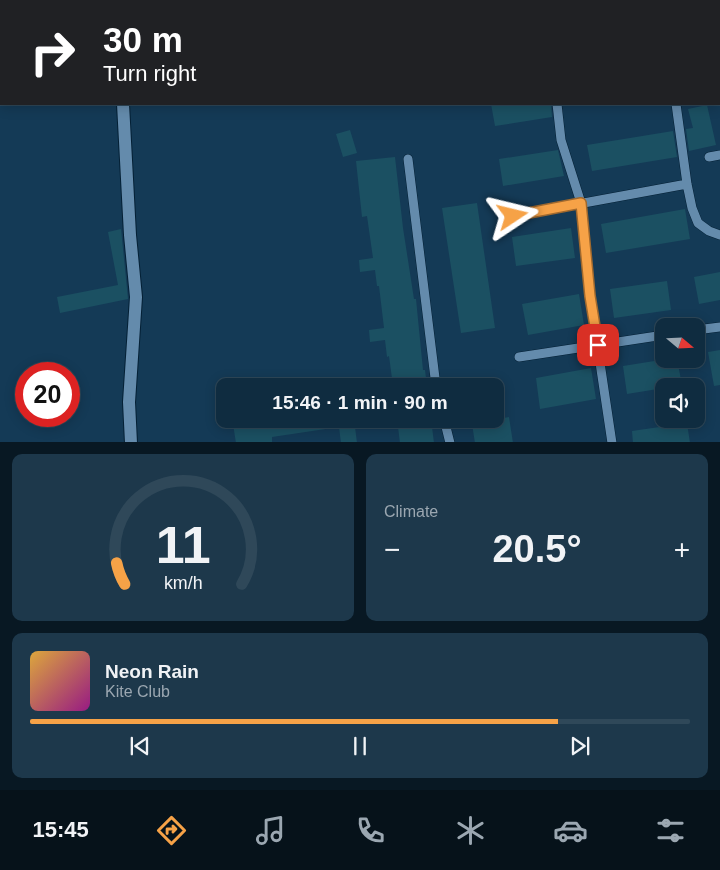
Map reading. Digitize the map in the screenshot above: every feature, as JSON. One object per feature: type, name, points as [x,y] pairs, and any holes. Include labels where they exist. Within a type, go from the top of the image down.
[{"type":"street","points":[[123,105],[130,235],[136,297],[129,384],[131,442]]},
{"type":"lane","points":[[557,105],[561,140],[581,203],[590,296],[612,442]]},
{"type":"lane","points":[[676,105],[687,184],[698,223],[709,231],[720,235]]},
{"type":"lane","points":[[709,157],[720,155]]},
{"type":"lane","points":[[408,159],[435,378]]},
{"type":"lane","points":[[513,216],[687,184]]},
{"type":"lane","points":[[705,328],[720,326]]},
{"type":"lane","points":[[519,357],[655,336]]},
{"type":"lane","points":[[446,428],[450,442]]},
{"type":"building","points":[[491,105],[551,105],[552,117],[495,126]]},
{"type":"building","points":[[707,105],[716,145],[689,151],[686,129],[693,128],[688,109]]},
{"type":"building","points":[[350,130],[357,153],[343,157],[336,134]]},
{"type":"building","points":[[673,131],[677,157],[592,171],[587,145]]},
{"type":"building","points":[[558,150],[564,176],[503,186],[499,159]]},
{"type":"building","points":[[395,157],[403,228],[414,299],[416,299],[423,370],[425,370],[426,378],[392,378],[385,340],[370,342],[369,330],[384,328],[375,270],[360,272],[359,260],[373,258],[367,216],[362,217],[356,161]]},
{"type":"building","points":[[477,203],[495,328],[461,333],[442,208]]},
{"type":"building","points":[[685,209],[690,239],[606,253],[601,224]]},
{"type":"building","points":[[571,228],[575,258],[516,266],[512,237]]},
{"type":"building","points":[[121,229],[128,299],[60,313],[57,297],[118,285],[108,232]]},
{"type":"building","points":[[720,272],[720,300],[699,304],[694,277]]},
{"type":"building","points":[[667,281],[671,310],[614,318],[610,289]]},
{"type":"building","points":[[579,294],[584,325],[528,335],[522,304]]},
{"type":"building","points":[[720,350],[720,385],[714,386],[708,352]]},
{"type":"building","points":[[655,361],[655,368],[679,368],[681,378],[655,378],[655,389],[627,394],[623,366]]},
{"type":"building","points":[[591,368],[596,399],[540,409],[536,378]]},
{"type":"building","points":[[509,417],[513,442],[475,442],[473,428],[504,428],[504,418]]},
{"type":"building","points":[[234,428],[332,428],[272,437],[272,442],[236,442]]},
{"type":"building","points":[[339,428],[355,428],[357,442],[341,442]]},
{"type":"building","points":[[398,428],[432,428],[434,442],[400,442]]},
{"type":"building","points":[[655,428],[688,428],[690,442],[633,442],[632,431]]},
{"type":"route","points":[[513,216],[581,203],[590,296],[598,345]]}]
